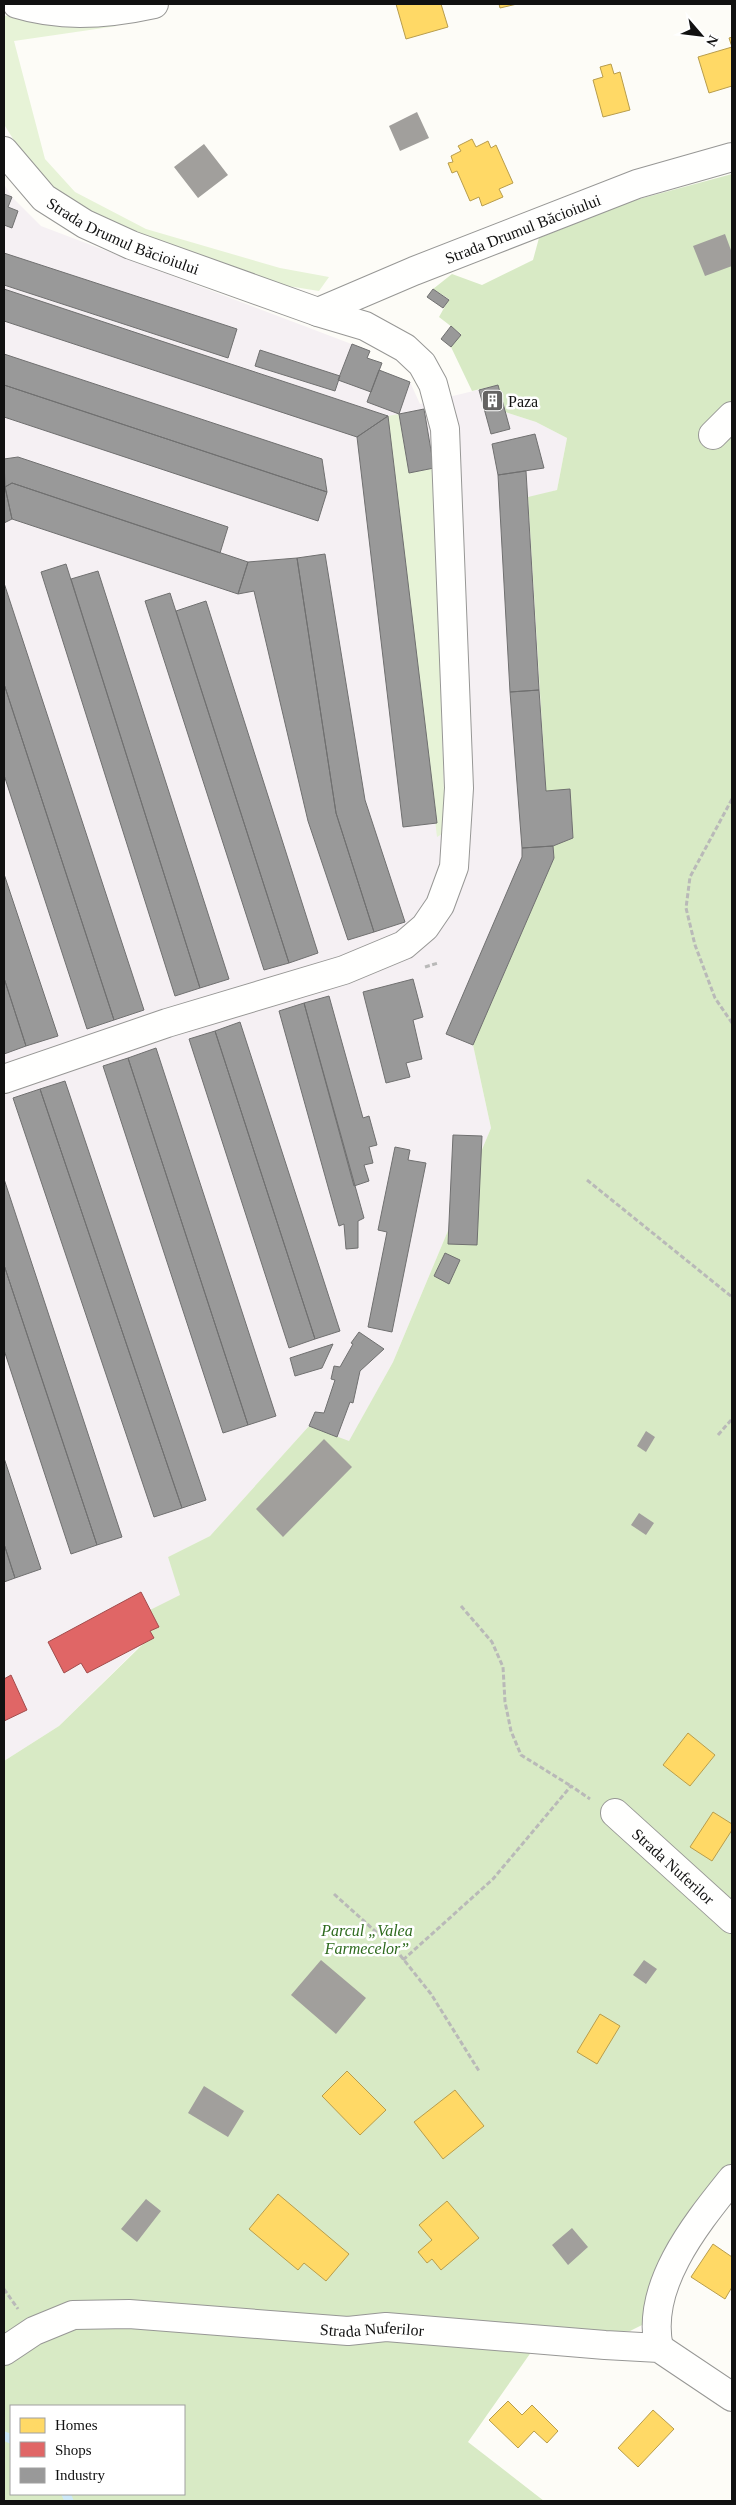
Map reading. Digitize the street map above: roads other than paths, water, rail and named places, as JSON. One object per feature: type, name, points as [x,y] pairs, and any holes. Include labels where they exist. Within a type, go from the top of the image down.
[{"type":"street","points":[[17,4],[81,15],[130,10],[154,4]]},
{"type":"street","name":"Strada Drumul Băcioiului","points":[[4,151],[44,198],[85,224],[132,245],[318,312],[365,326],[405,348],[422,364],[433,384],[446,429],[459,788],[454,866],[440,905],[425,927],[404,944],[344,970],[167,1023],[4,1079]]},
{"type":"street","name":"Strada Drumul Băcioiului","points":[[318,312],[414,270],[636,184],[732,157]]},
{"type":"street","points":[[713,435],[732,416]]},
{"type":"street","name":"Strada Nuferilor","points":[[615,1813],[732,1919]]},
{"type":"street","points":[[732,2179],[706,2213],[667,2278],[656,2319],[656,2332],[660,2348],[732,2397]]},
{"type":"street","name":"Strada Nuferilor","points":[[4,2352],[34,2331],[73,2315],[129,2314],[348,2331],[386,2326],[605,2346],[660,2348]]},
{"type":"waterway","points":[[4,2436],[10,2439]]},
{"type":"waterway","points":[[66,2495],[69,2501]]},
{"type":"place","name":"Paza","points":[[492,401]]},
{"type":"park label","name":"Parcul „Valea Farmecelor”","points":[[367,1939]]}]
